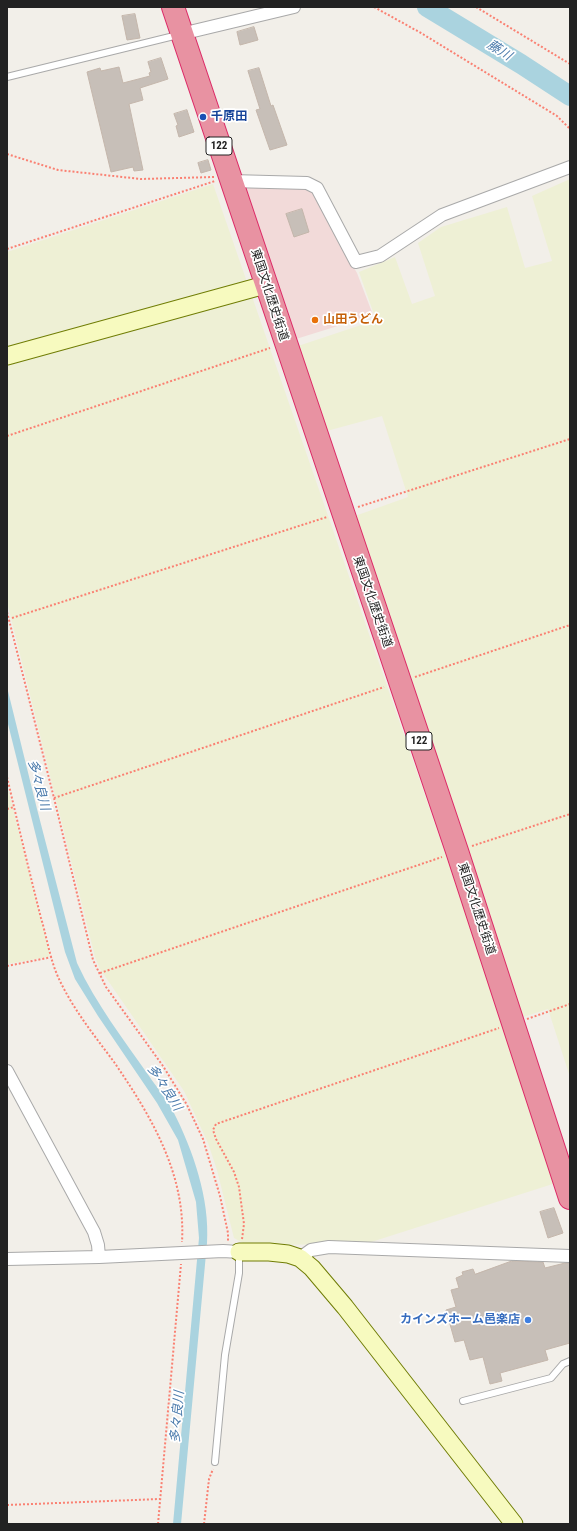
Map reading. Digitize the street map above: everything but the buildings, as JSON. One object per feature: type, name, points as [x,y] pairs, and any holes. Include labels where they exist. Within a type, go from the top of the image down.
[{"type":"highway","name":"東国文化歴史街道","points":[[173,7],[265,285],[457,851],[513,1023],[566,1171],[570,1198]]},
{"type":"street","points":[[182,34],[294,7]]},
{"type":"street","points":[[230,177],[306,183],[317,188],[356,262],[380,256],[442,215],[570,167]]},
{"type":"street","points":[[7,356],[265,285]]},
{"type":"street","points":[[7,1071],[94,1232],[98,1245],[99,1257]]},
{"type":"street","points":[[300,1258],[311,1250],[328,1247],[570,1256]]},
{"type":"street","points":[[7,1259],[230,1252],[269,1252],[288,1254],[300,1258],[312,1268],[345,1307],[514,1524]]},
{"type":"lane","points":[[7,76],[182,34]]},
{"type":"lane","points":[[215,1462],[225,1355],[239,1273],[230,1252]]},
{"type":"lane","points":[[462,1401],[551,1378],[563,1364],[570,1361]]},
{"type":"path","points":[[374,7],[421,33],[556,116],[570,129]]},
{"type":"path","points":[[476,7],[570,64]]},
{"type":"path","points":[[7,154],[58,170],[141,179],[230,177]]},
{"type":"path","points":[[7,249],[230,177]]},
{"type":"path","points":[[7,436],[285,343]]},
{"type":"path","points":[[12,618],[570,439]]},
{"type":"path","points":[[7,612],[93,960],[106,988],[171,1079],[187,1105],[203,1139],[220,1196],[228,1233],[230,1252]]},
{"type":"path","points":[[54,798],[570,625]]},
{"type":"path","points":[[7,777],[58,977],[73,1006],[145,1109],[169,1158],[180,1197],[183,1222],[183,1253],[158,1524]]},
{"type":"path","points":[[7,809],[14,807]]},
{"type":"path","points":[[100,973],[570,814]]},
{"type":"path","points":[[7,966],[52,957]]},
{"type":"path","points":[[230,1252],[244,1224],[239,1188],[234,1172],[216,1139],[213,1130],[216,1124],[570,1004]]},
{"type":"path","points":[[204,1524],[210,1479],[215,1462]]},
{"type":"path","points":[[7,1505],[160,1499]]},
{"type":"shaded area","points":[[244,185],[307,188],[314,191],[357,273],[373,315],[296,339]]},
{"type":"green space","points":[[570,179],[570,1077],[548,1009],[523,1017],[355,516],[408,497],[382,416],[323,432],[298,346],[376,320],[359,272],[395,257],[412,304],[435,296],[418,243],[441,227],[507,207],[525,268],[552,261],[532,196]]},
{"type":"green space","points":[[213,184],[559,1182],[365,1244],[247,1245],[234,1238],[217,1170],[208,1143],[184,1091],[100,969],[95,957],[7,602],[7,252]]},
{"type":"green space","points":[[7,785],[50,955],[48,957],[7,964]]},
{"type":"water","points":[[7,687],[77,963],[93,993],[120,1035],[171,1107],[187,1142],[199,1175],[203,1192],[206,1209],[207,1243],[181,1524],[173,1524],[199,1238],[196,1202],[178,1140],[157,1103],[98,1016],[75,979],[65,952],[7,720]]},
{"type":"waterway","name":"藤川","points":[[427,7],[521,64],[570,96]]},
{"type":"place","name":"千原田","points":[[203,117]]},
{"type":"place","name":"山田うどん","points":[[315,320]]},
{"type":"place","name":"カインズホーム邑楽店","points":[[528,1320]]},
{"type":"water label","name":"多々良川","points":[[38,785]]},
{"type":"water label","name":"多々良川","points":[[164,1088]]},
{"type":"water label","name":"多々良川","points":[[178,1417]]}]
